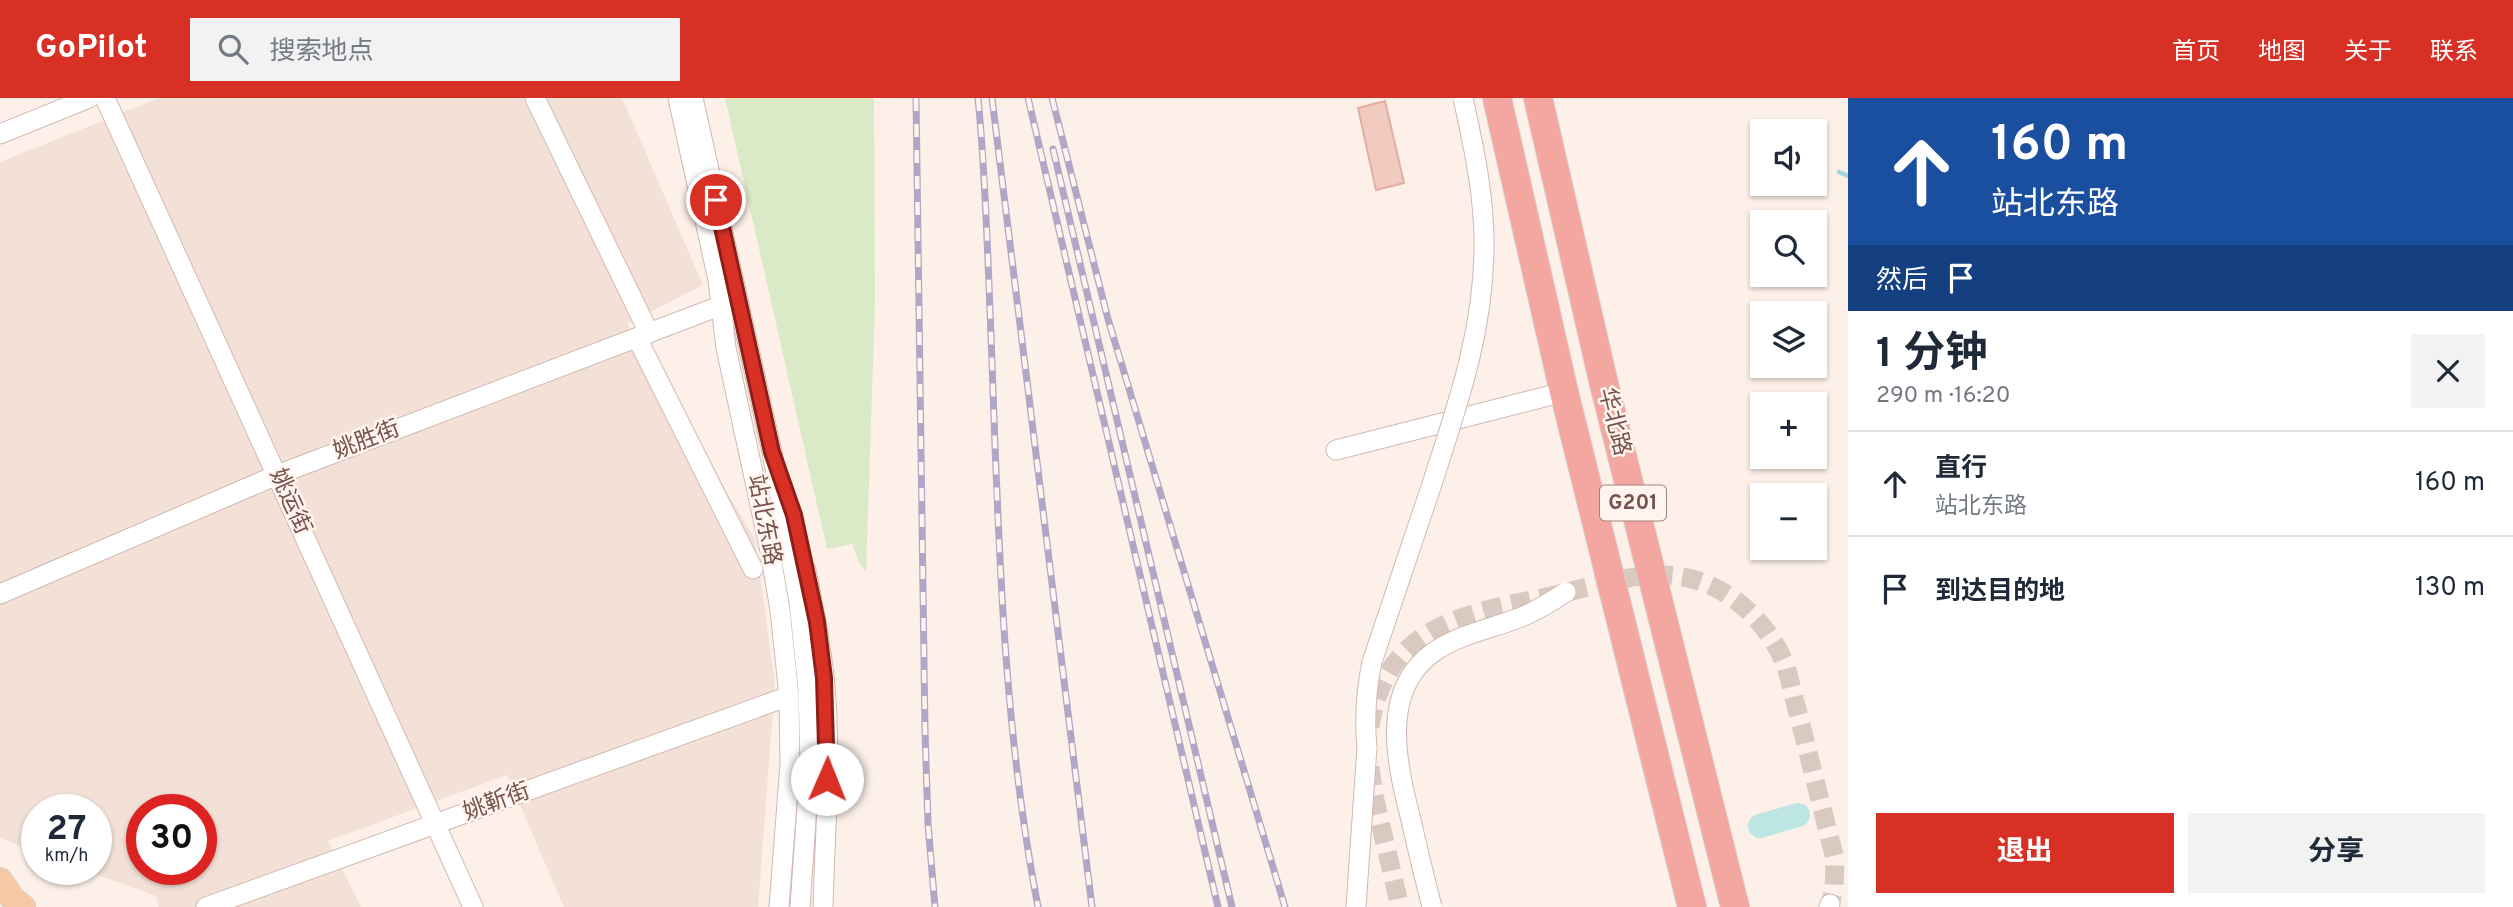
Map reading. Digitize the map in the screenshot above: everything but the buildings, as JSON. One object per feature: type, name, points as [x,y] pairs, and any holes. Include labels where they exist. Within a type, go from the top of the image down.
[{"type":"highway","name":"华北路","points":[[1497,98],[1564,392],[1692,907]]},
{"type":"highway","name":"华北路","points":[[1538,98],[1603,380],[1735,907]]},
{"type":"main road","points":[[0,880],[13,899],[23,907]]},
{"type":"street","points":[[0,134],[89,98]]},
{"type":"street","name":"姚运街","points":[[105,98],[473,907]]},
{"type":"street","points":[[535,98],[753,569]]},
{"type":"street","name":"站北东路","points":[[677,98],[718,280],[729,302],[726,348],[780,610],[789,696],[790,764],[779,907]]},
{"type":"street","name":"站北东路","points":[[693,98],[729,302],[772,452],[799,602],[808,690],[810,763],[800,907]]},
{"type":"street","points":[[1356,907],[1367,747],[1364,718],[1366,689],[1460,399],[1480,316],[1483,216],[1475,155],[1463,98]]},
{"type":"street","name":"姚胜街","points":[[0,594],[277,475],[729,302]]},
{"type":"street","points":[[1336,450],[1564,392]]},
{"type":"street","points":[[772,452],[794,515],[817,622],[824,678],[827,733],[823,907]]},
{"type":"street","points":[[1432,907],[1397,763],[1396,723],[1399,704],[1418,667],[1433,653],[1475,631],[1521,617],[1566,592]]},
{"type":"street","name":"姚靳街","points":[[206,907],[789,696]]},
{"type":"shaded area","points":[[159,98],[622,98],[703,285],[627,324],[755,539],[775,683],[758,907],[564,907],[507,775],[328,841],[361,907],[159,907],[156,896],[112,880],[112,794],[21,794],[21,846],[0,838],[0,162]]},
{"type":"green space","points":[[725,98],[874,98],[875,303],[866,572],[852,544],[827,549]]},
{"type":"waterway","points":[[1839,172],[1848,176]]},
{"type":"waterway","points":[[1760,826],[1798,815]]},
{"type":"tunnel","points":[[1370,727],[1379,692],[1394,665],[1413,644],[1437,628],[1493,608],[1621,579],[1661,575],[1702,582],[1737,601],[1752,615],[1766,630],[1786,666],[1835,859],[1834,890],[1830,904]]},
{"type":"tunnel","points":[[1370,767],[1374,796],[1400,907]]},
{"type":"railway","points":[[916,98],[925,731],[928,824],[935,907]]},
{"type":"railway","points":[[978,98],[986,204],[999,535],[1008,684],[1025,833],[1038,907]]},
{"type":"railway","points":[[992,98],[1092,907]]},
{"type":"railway","points":[[1028,98],[1218,907]]},
{"type":"railway","points":[[1052,98],[1108,319],[1285,907]]},
{"type":"railway","points":[[1053,149],[1232,907]]},
{"type":"route","points":[[716,200],[772,452],[794,515],[817,622],[824,678],[827,779]]}]
